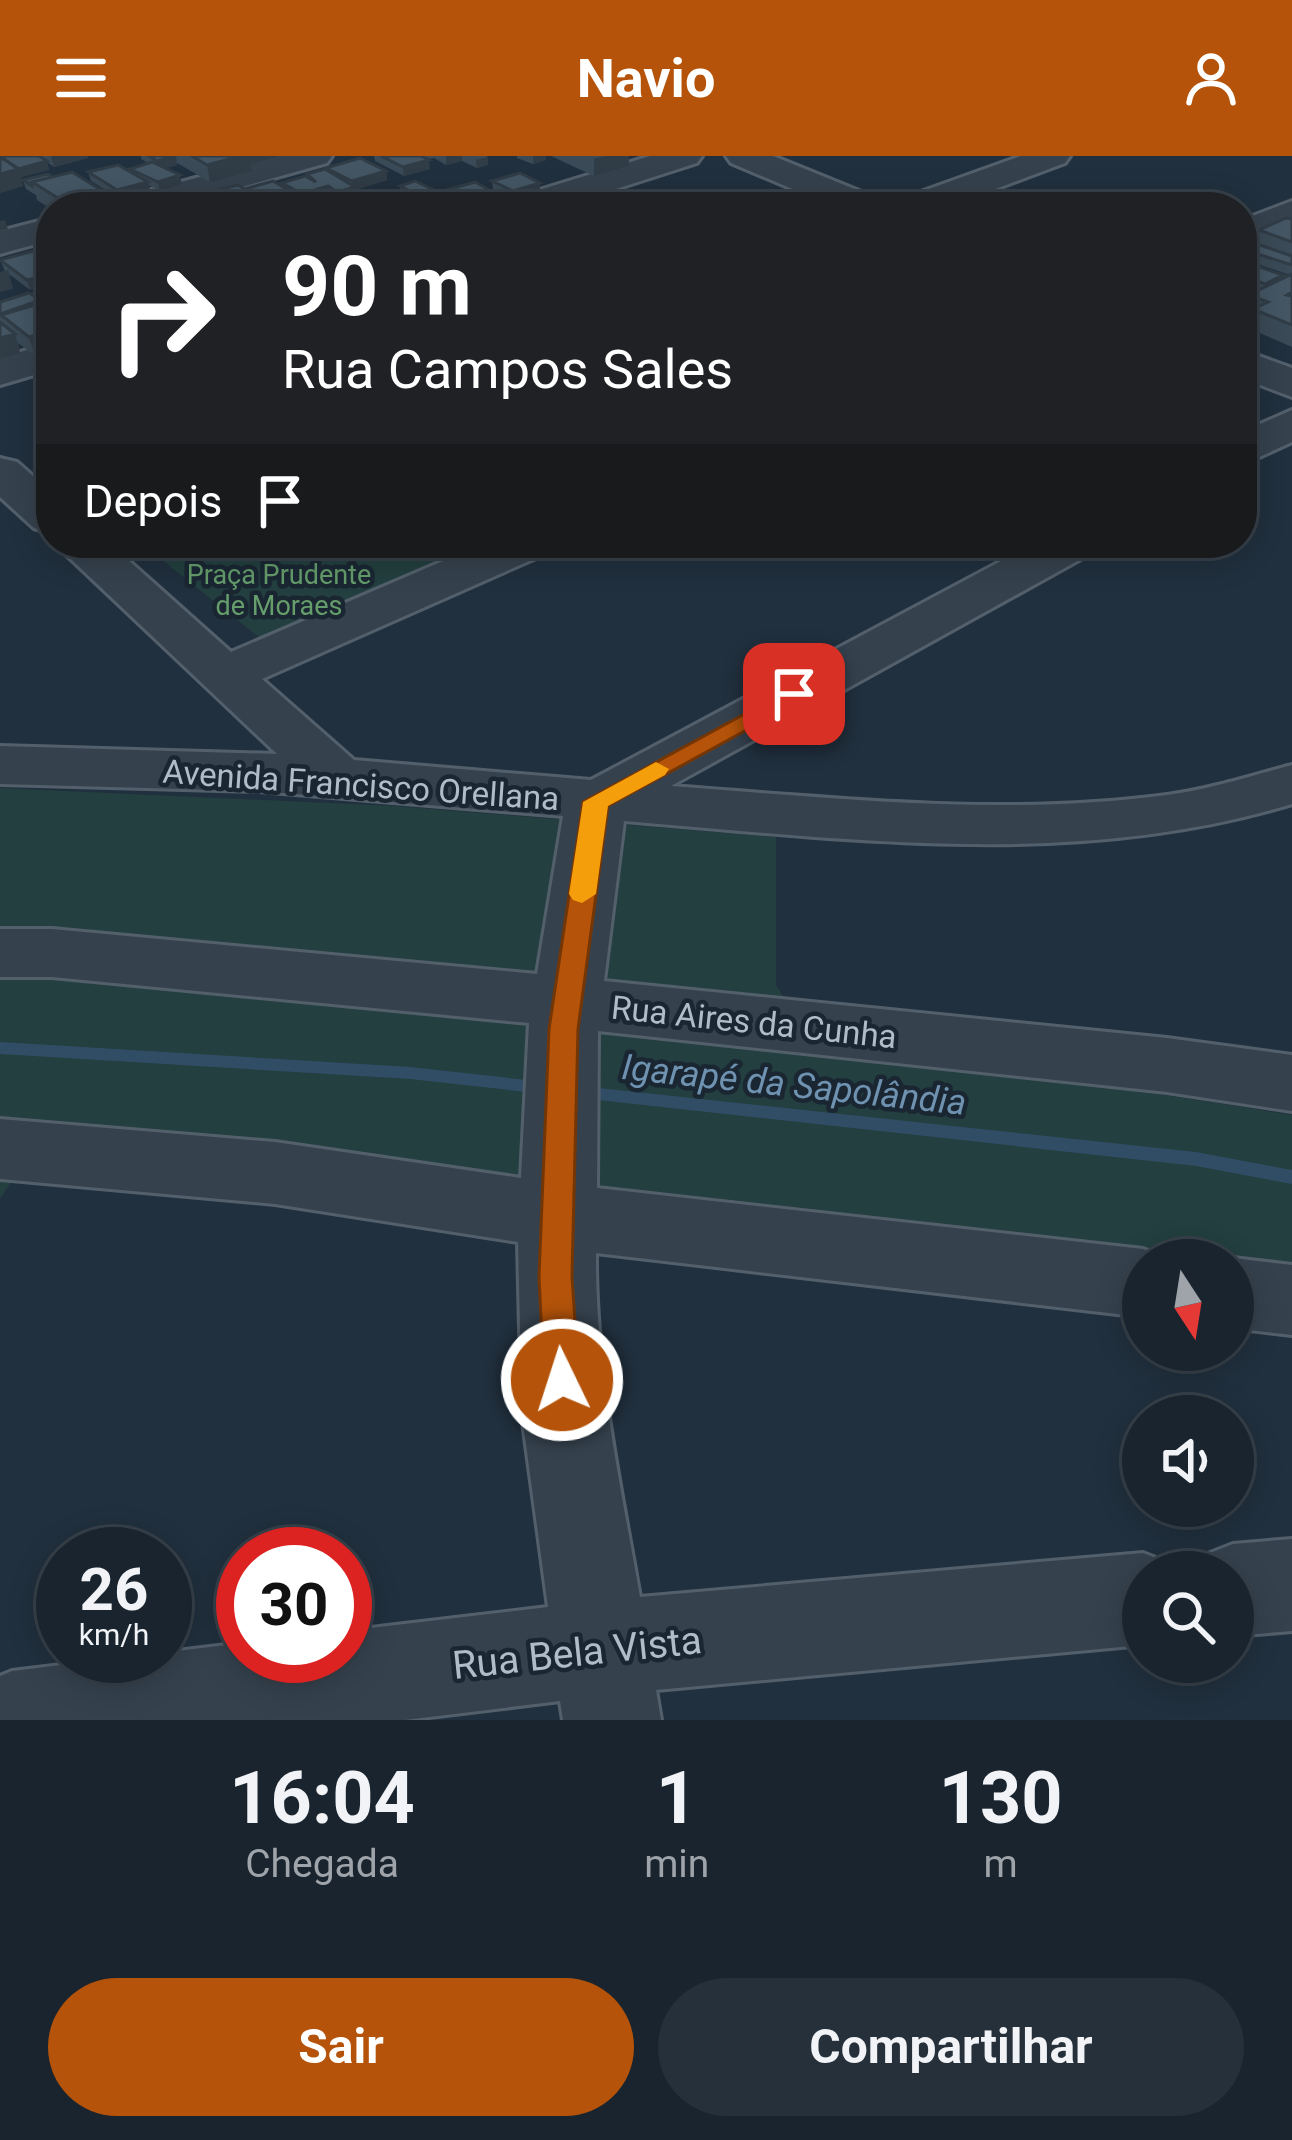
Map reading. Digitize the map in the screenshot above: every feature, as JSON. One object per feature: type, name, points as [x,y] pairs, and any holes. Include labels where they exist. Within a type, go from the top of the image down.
[{"type":"street","points":[[185,192],[315,156]]},
{"type":"street","points":[[571,192],[685,156]]},
{"type":"street","points":[[743,156],[830,192]]},
{"type":"street","points":[[955,192],[1054,156]]},
{"type":"street","points":[[1257,227],[1292,212]]},
{"type":"street","points":[[0,243],[36,233]]},
{"type":"street","points":[[0,372],[36,361]]},
{"type":"street","points":[[1257,369],[1292,384]]},
{"type":"street","points":[[1257,443],[1292,423]]},
{"type":"street","points":[[0,472],[36,506]]},
{"type":"street","points":[[0,540],[36,526]]},
{"type":"street","points":[[95,558],[338,777]]},
{"type":"street","points":[[224,675],[493,558]]},
{"type":"street","points":[[607,1684],[565,1415],[556,1277],[565,1015],[596,802],[1044,558]]},
{"type":"street","name":"Avenida Francisco Orellana","points":[[0,765],[338,777],[596,802],[994,824],[1162,815],[1237,804],[1292,784]]},
{"type":"street","name":"Rua Aires da Cunha","points":[[0,953],[52,953],[565,1015],[1144,1063],[1292,1083]]},
{"type":"street","points":[[0,1149],[275,1173],[558,1186],[1122,1280]]},
{"type":"street","points":[[0,1195],[104,1156]]},
{"type":"street","points":[[1254,1295],[1292,1300]]},
{"type":"street","points":[[1254,1589],[1292,1585]]},
{"type":"street","name":"Rua Bela Vista","points":[[12,1720],[607,1684],[1122,1602]]},
{"type":"green space","name":"Praça Prudente de Moraes","points":[[160,558],[477,558],[271,647]]},
{"type":"green space","points":[[0,788],[394,806],[776,837],[776,985],[811,1039],[1292,1115],[1292,1276],[1254,1266],[1254,1239],[1122,1239],[1122,1256],[46,1130],[0,1199]]},
{"type":"building","points":[[0,156],[39,156],[47,161],[18,169]]},
{"type":"building","points":[[192,156],[241,156],[207,165]]},
{"type":"building","points":[[381,156],[421,156],[429,160],[403,167]]},
{"type":"building","points":[[0,157],[19,169],[0,174]]},
{"type":"building","points":[[360,158],[386,171],[352,181],[326,168]]},
{"type":"building","points":[[152,162],[180,175],[158,182],[130,169]]},
{"type":"building","points":[[118,165],[148,182],[117,190],[88,172]]},
{"type":"building","points":[[325,169],[355,187],[298,192],[282,183],[305,176],[316,182],[307,174]]},
{"type":"building","points":[[72,172],[104,192],[48,192],[32,182]]},
{"type":"building","points":[[520,173],[540,183],[513,191],[492,181]]},
{"type":"building","points":[[52,177],[32,182],[32,186],[23,180]]},
{"type":"building","points":[[273,181],[292,192],[250,192],[245,189]]},
{"type":"building","points":[[415,181],[436,191],[412,192],[400,186]]},
{"type":"building","points":[[475,182],[493,192],[455,192],[450,189]]},
{"type":"building","points":[[238,185],[250,192],[209,192]]},
{"type":"building","points":[[1292,219],[1292,242],[1259,230]]},
{"type":"building","points":[[1257,244],[1292,256],[1292,265],[1257,254]]},
{"type":"building","points":[[36,250],[36,278],[27,280],[0,260]]},
{"type":"building","points":[[1257,266],[1283,275],[1265,284],[1257,281]]},
{"type":"building","points":[[1292,274],[1292,292],[1287,295],[1292,296],[1292,325],[1257,311],[1268,302],[1257,298],[1257,291]]},
{"type":"building","points":[[29,293],[36,297],[36,302],[0,314],[0,302]]},
{"type":"building","points":[[36,305],[36,335],[29,337],[1,315]]},
{"type":"building","points":[[0,322],[15,334],[0,338]]},
{"type":"waterway","name":"Igarapé da Sapolândia","points":[[0,1048],[410,1073],[545,1088]]},
{"type":"waterway","name":"Igarapé da Sapolândia","points":[[580,1092],[1196,1159],[1292,1177]]},
{"type":"slow traffic","points":[[582,894],[596,802],[656,769]]},
{"type":"route","points":[[562,1380],[556,1277],[563,1029],[596,802],[794,694]]}]
